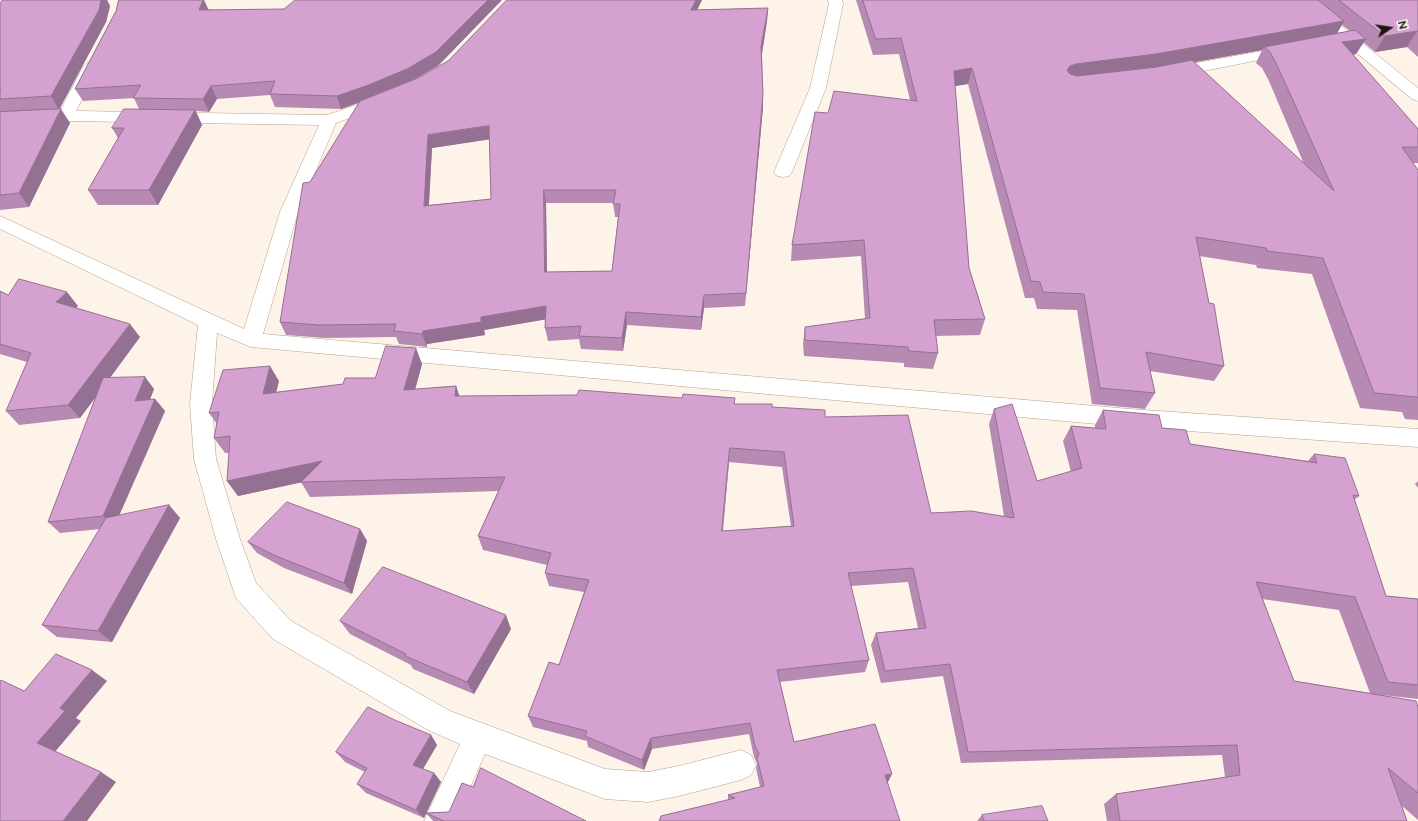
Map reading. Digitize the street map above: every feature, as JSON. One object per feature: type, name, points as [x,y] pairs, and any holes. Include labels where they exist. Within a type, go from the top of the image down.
[{"type":"street","points":[[783,172],[818,88],[836,4],[835,0]]},
{"type":"street","points":[[1300,0],[1418,96]]},
{"type":"street","points":[[1333,42],[1348,40]]},
{"type":"street","points":[[1158,75],[1302,48]]},
{"type":"street","points":[[66,116],[97,56]]},
{"type":"street","points":[[0,119],[66,116],[329,120],[397,95]]},
{"type":"street","points":[[251,340],[289,212],[329,120]]},
{"type":"street","points":[[0,222],[251,340],[1130,418],[1418,438]]},
{"type":"street","points":[[208,321],[201,404],[205,459],[228,539],[245,590],[282,630],[440,721],[478,737],[605,784],[648,787],[679,781],[741,765]]},
{"type":"street","points":[[439,821],[478,737]]},
{"type":"building","points":[[3,0],[101,0],[99,10],[51,96],[0,99],[0,3]]},
{"type":"building","points":[[119,0],[203,0],[199,10],[284,9],[295,0],[488,0],[436,52],[407,69],[337,96],[270,94],[275,81],[211,86],[203,99],[133,98],[141,85],[75,89],[116,11]]},
{"type":"building","points":[[507,0],[696,0],[691,10],[768,8],[761,47],[763,94],[746,293],[704,295],[701,317],[626,312],[622,338],[579,336],[581,326],[545,328],[546,306],[481,317],[481,322],[423,331],[422,334],[394,331],[396,324],[319,325],[280,322],[303,183],[310,182],[360,101],[418,78],[448,61]],"holes":[[[489,126],[491,199],[424,206],[428,135]],[[544,190],[616,190],[613,204],[620,204],[612,271],[545,272]]]},
{"type":"building","points":[[863,0],[1318,0],[1344,21],[1156,54],[1076,64],[1070,66],[1067,70],[1070,74],[1077,76],[1157,67],[1192,60],[1334,191],[1277,65],[1270,52],[1264,47],[1355,30],[1366,39],[1342,42],[1418,129],[1418,147],[1402,147],[1418,170],[1418,398],[1374,393],[1323,258],[1267,251],[1266,248],[1196,237],[1209,303],[1214,304],[1224,366],[1146,352],[1155,393],[1100,388],[1084,294],[1043,292],[1040,282],[1031,281],[972,68],[954,71],[969,268],[985,319],[934,320],[938,353],[909,351],[908,347],[805,340],[805,327],[870,318],[864,240],[792,245],[815,112],[828,113],[834,91],[917,101],[901,38],[876,39]]},
{"type":"building","points":[[1339,0],[1418,0],[1418,32],[1385,36]]},
{"type":"building","points":[[61,109],[19,193],[0,195],[0,112]]},
{"type":"building","points":[[124,109],[195,110],[149,190],[88,190],[124,128],[112,128]]},
{"type":"building","points":[[19,279],[67,292],[56,302],[130,324],[68,405],[6,411],[31,353],[0,344],[0,291],[8,295]]},
{"type":"building","points":[[386,346],[416,348],[404,390],[456,386],[455,396],[577,395],[579,390],[682,398],[683,394],[735,398],[734,404],[772,404],[772,407],[825,410],[825,417],[908,415],[931,513],[971,511],[1014,518],[994,409],[1012,404],[1037,481],[1082,468],[1071,426],[1106,429],[1103,410],[1159,415],[1162,428],[1186,430],[1190,444],[1317,463],[1314,454],[1345,458],[1359,496],[1353,495],[1386,596],[1418,599],[1418,685],[1388,682],[1355,597],[1256,582],[1294,681],[1416,701],[1418,707],[1418,793],[1388,768],[1407,821],[1120,821],[1116,794],[1240,775],[1237,745],[968,752],[950,664],[885,671],[876,633],[926,628],[913,568],[848,573],[869,660],[777,670],[794,742],[875,724],[892,774],[885,775],[900,821],[659,821],[661,816],[735,798],[728,795],[764,786],[757,758],[759,754],[755,746],[750,723],[651,738],[642,760],[585,736],[587,731],[528,716],[549,662],[559,665],[589,580],[545,573],[551,553],[478,536],[505,477],[301,482],[322,461],[227,481],[230,436],[214,438],[219,412],[209,413],[223,370],[270,366],[263,394],[343,384],[345,378],[375,378]],"holes":[[[730,448],[784,452],[794,526],[722,531]]]},
{"type":"building","points":[[145,377],[135,401],[155,399],[103,516],[48,522],[103,378]]},
{"type":"building","points":[[287,502],[360,529],[344,583],[276,556],[248,542]]},
{"type":"building","points":[[169,505],[98,631],[42,625],[106,518]]},
{"type":"building","points":[[383,567],[506,615],[467,682],[405,656],[406,654],[340,621]]},
{"type":"building","points":[[56,654],[92,670],[60,708],[65,711],[37,743],[101,772],[63,821],[0,821],[0,682],[1,680],[24,691]]},
{"type":"building","points":[[368,707],[431,735],[413,765],[434,773],[416,810],[357,784],[367,768],[336,752]]},
{"type":"building","points":[[481,768],[586,821],[444,821],[426,813],[449,812],[462,783],[473,787]]},
{"type":"building","points":[[1042,806],[1048,821],[984,821],[982,815]]}]
